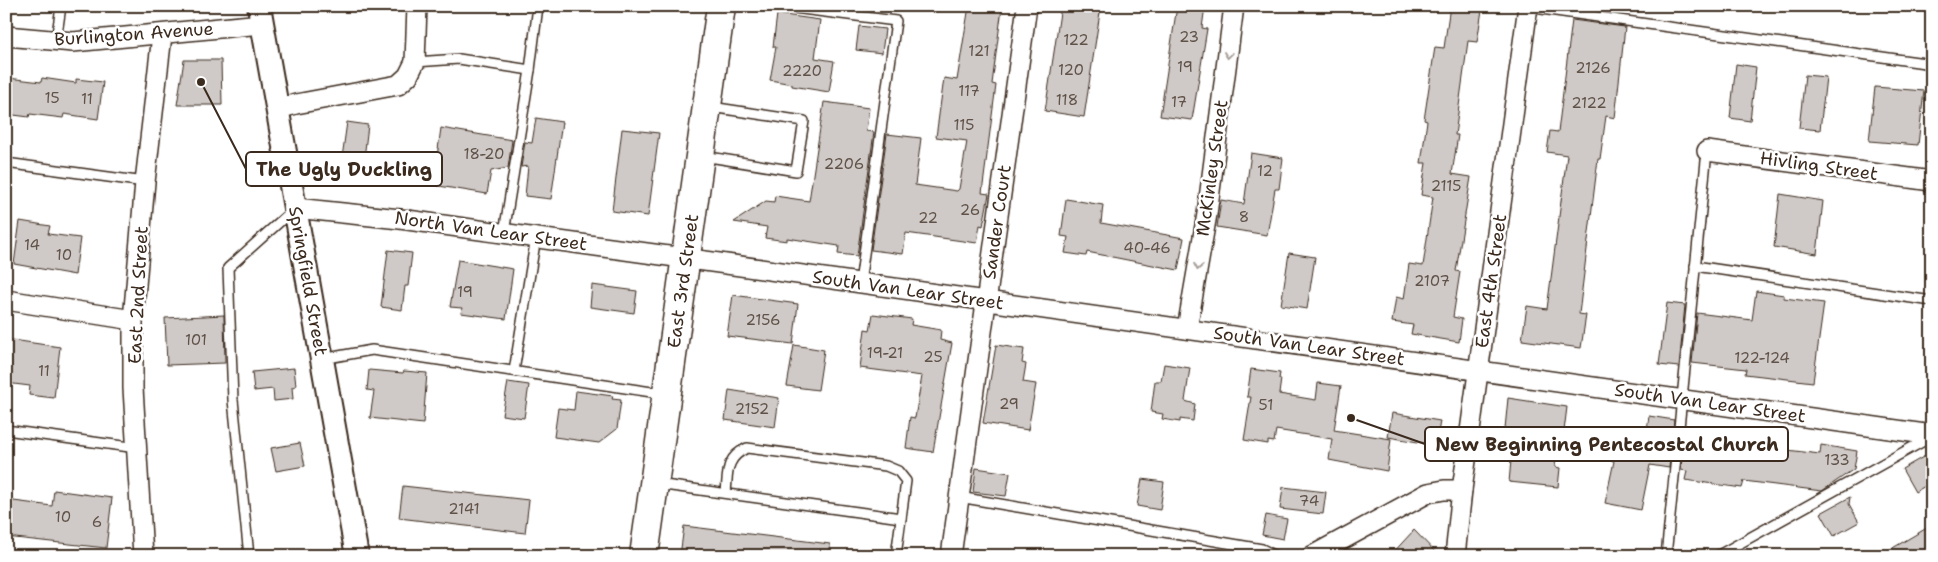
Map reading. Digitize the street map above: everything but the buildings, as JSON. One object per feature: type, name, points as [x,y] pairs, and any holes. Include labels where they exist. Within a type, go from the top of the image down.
[{"type":"main road","name":"East 3rd Street","points":[[644,556],[721,6]]},
{"type":"street","points":[[278,109],[398,85],[408,76],[415,62],[417,6]]},
{"type":"street","name":"Sander Court","points":[[951,556],[1027,6]]},
{"type":"street","name":"McKinley Street","points":[[1187,329],[1207,214],[1234,6]]},
{"type":"street","name":"East 4th Street","points":[[1455,556],[1462,490],[1526,7]]},
{"type":"street","name":"Burlington Avenue","points":[[6,36],[73,42],[162,35],[260,15]]},
{"type":"street","name":"Springfield Street","points":[[260,15],[357,556]]},
{"type":"street","name":"East 2nd Street","points":[[142,556],[133,388],[133,320],[145,182],[162,35]]},
{"type":"street","name":"Hivling Street","points":[[1707,151],[1932,182]]},
{"type":"street","name":"North Van Lear Street","points":[[295,208],[400,219],[686,258]]},
{"type":"street","name":"South Van Lear Street","points":[[686,258],[1932,436]]},
{"type":"street","points":[[6,300],[133,320]]},
{"type":"street","points":[[1312,556],[1428,493],[1444,490],[1462,490]]},
{"type":"lane","points":[[56,41],[61,6]]},
{"type":"lane","points":[[504,233],[530,70],[538,6]]},
{"type":"lane","points":[[778,6],[896,21],[860,283]]},
{"type":"lane","points":[[1526,7],[1932,64]]},
{"type":"lane","points":[[415,62],[459,59],[530,70]]},
{"type":"lane","points":[[700,156],[796,172],[804,121],[707,106]]},
{"type":"lane","points":[[1666,556],[1707,151]]},
{"type":"lane","points":[[6,163],[145,182]]},
{"type":"lane","points":[[250,556],[233,400],[228,268],[295,208]]},
{"type":"lane","points":[[514,371],[536,238]]},
{"type":"lane","points":[[1695,266],[1932,301]]},
{"type":"lane","points":[[322,360],[372,350],[667,394]]},
{"type":"lane","points":[[6,430],[137,448]]},
{"type":"lane","points":[[1717,556],[1932,436]]},
{"type":"lane","points":[[726,494],[730,461],[737,452],[747,448],[886,466],[898,471],[906,481],[896,556]]},
{"type":"lane","points":[[654,484],[901,518]]},
{"type":"lane","points":[[959,497],[1262,549],[1276,556]]},
{"type":"place","name":"The Ugly Duckling","points":[[201,82]]},
{"type":"place","name":"New Beginning Pentecostal Church","points":[[1351,418]]}]
